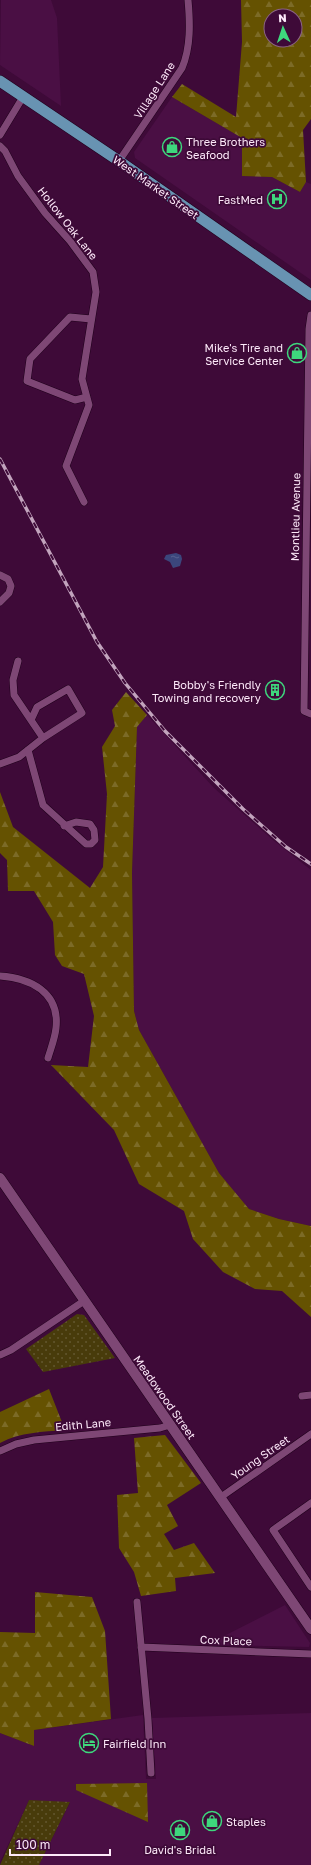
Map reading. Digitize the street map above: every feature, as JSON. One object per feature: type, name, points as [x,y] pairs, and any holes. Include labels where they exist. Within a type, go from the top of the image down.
[{"type":"main road","name":"West Market Street","points":[[0,81],[119,161],[311,295]]},
{"type":"street","name":"Village Lane","points":[[119,161],[182,68],[186,58],[189,39],[188,0]]},
{"type":"street","points":[[0,135],[23,97]]},
{"type":"street","name":"Hollow Oak Lane","points":[[0,146],[5,151],[18,176],[45,213],[70,241],[93,272],[96,292],[82,380],[89,405],[66,466],[84,502]]},
{"type":"street","name":"Montlieu Avenue","points":[[311,315],[309,329],[304,711],[311,714]]},
{"type":"street","points":[[86,397],[75,400],[27,381],[30,359],[70,317],[91,319]]},
{"type":"street","points":[[0,574],[8,579],[11,586],[8,593],[0,602]]},
{"type":"street","points":[[18,661],[13,680],[14,695],[43,738]]},
{"type":"street","points":[[0,764],[19,757],[43,738],[82,712],[68,689],[37,707],[31,720]]},
{"type":"street","points":[[28,750],[43,804],[64,826]]},
{"type":"street","points":[[0,976],[15,977],[34,984],[44,991],[52,1002],[56,1023],[48,1058]]},
{"type":"street","name":"Meadowood Street","points":[[0,1178],[311,1629]]},
{"type":"street","points":[[0,1355],[11,1350],[84,1301]]},
{"type":"street","points":[[302,1396],[311,1395]]},
{"type":"street","name":"Edith Lane","points":[[0,1451],[16,1444],[34,1440],[160,1428],[170,1425]]},
{"type":"street","name":"Young Street","points":[[221,1497],[311,1434]]},
{"type":"street","points":[[311,1503],[273,1530],[311,1587]]},
{"type":"street","points":[[137,1602],[148,1719],[151,1773]]},
{"type":"street","name":"Cox Place","points":[[141,1648],[311,1654]]},
{"type":"shaded area","points":[[1,0],[51,0],[57,18],[61,106],[0,65]]},
{"type":"shaded area","points":[[172,97],[242,138],[242,176],[272,177],[300,192],[306,182],[311,184],[311,280],[135,158],[134,152]]},
{"type":"shaded area","points":[[147,715],[214,788],[273,840],[311,870],[311,1226],[279,1219],[249,1209],[219,1173],[139,1030],[134,1011],[132,873],[137,727]]},
{"type":"shaded area","points":[[77,1314],[84,1315],[115,1358],[43,1372],[26,1349]]},
{"type":"shaded area","points":[[285,1605],[310,1643],[309,1647],[218,1645],[218,1639]]},
{"type":"shaded area","points":[[311,1713],[311,1865],[39,1865],[70,1803],[29,1800],[0,1862],[0,1733],[34,1746],[34,1730],[143,1715],[146,1779],[156,1779],[152,1718]]},
{"type":"shaded area","points":[[29,1800],[70,1802],[39,1865],[0,1865]]},
{"type":"green space","points":[[241,0],[311,0],[311,119],[303,130],[306,182],[300,192],[272,177],[242,176],[242,138],[172,97],[182,84],[236,117],[242,42]]},
{"type":"green space","points":[[126,692],[147,715],[137,727],[132,873],[134,1011],[139,1030],[219,1173],[249,1209],[279,1219],[311,1226],[311,1317],[282,1291],[255,1289],[223,1272],[193,1239],[184,1211],[139,1184],[114,1130],[51,1065],[88,1067],[94,1016],[84,974],[62,966],[55,955],[53,922],[34,891],[8,891],[7,860],[0,853],[0,792],[13,827],[90,888],[103,867],[107,794],[102,747],[115,726],[112,710]]},
{"type":"green space","points":[[49,1389],[65,1430],[24,1435],[8,1439],[0,1443],[0,1412]]},
{"type":"green space","points":[[165,1435],[201,1483],[167,1505],[178,1526],[164,1534],[174,1550],[194,1543],[215,1573],[175,1578],[176,1591],[141,1596],[134,1572],[119,1548],[117,1495],[138,1493],[134,1438]]},
{"type":"green space","points":[[35,1592],[92,1597],[105,1631],[111,1719],[34,1730],[34,1746],[0,1733],[0,1632],[35,1633]]},
{"type":"green space","points":[[147,1783],[148,1822],[76,1790],[76,1784]]},
{"type":"water","points":[[176,553],[181,555],[182,559],[180,566],[173,568],[170,562],[164,559],[166,555]]},
{"type":"railway","points":[[0,459],[97,642],[125,683],[165,731],[243,809],[286,847],[311,864]]},
{"type":"place","name":"Three Brothers Seafood","points":[[172,147]]},
{"type":"place","name":"FastMed","points":[[277,199]]},
{"type":"place","name":"Mike's Tire and Service Center","points":[[297,353]]},
{"type":"place","name":"Bobby's Friendly Towing and recovery","points":[[275,690]]},
{"type":"place","name":"Fairfield Inn","points":[[89,1743]]},
{"type":"place","name":"Staples","points":[[212,1821]]},
{"type":"place","name":"David's Bridal","points":[[180,1830]]}]
